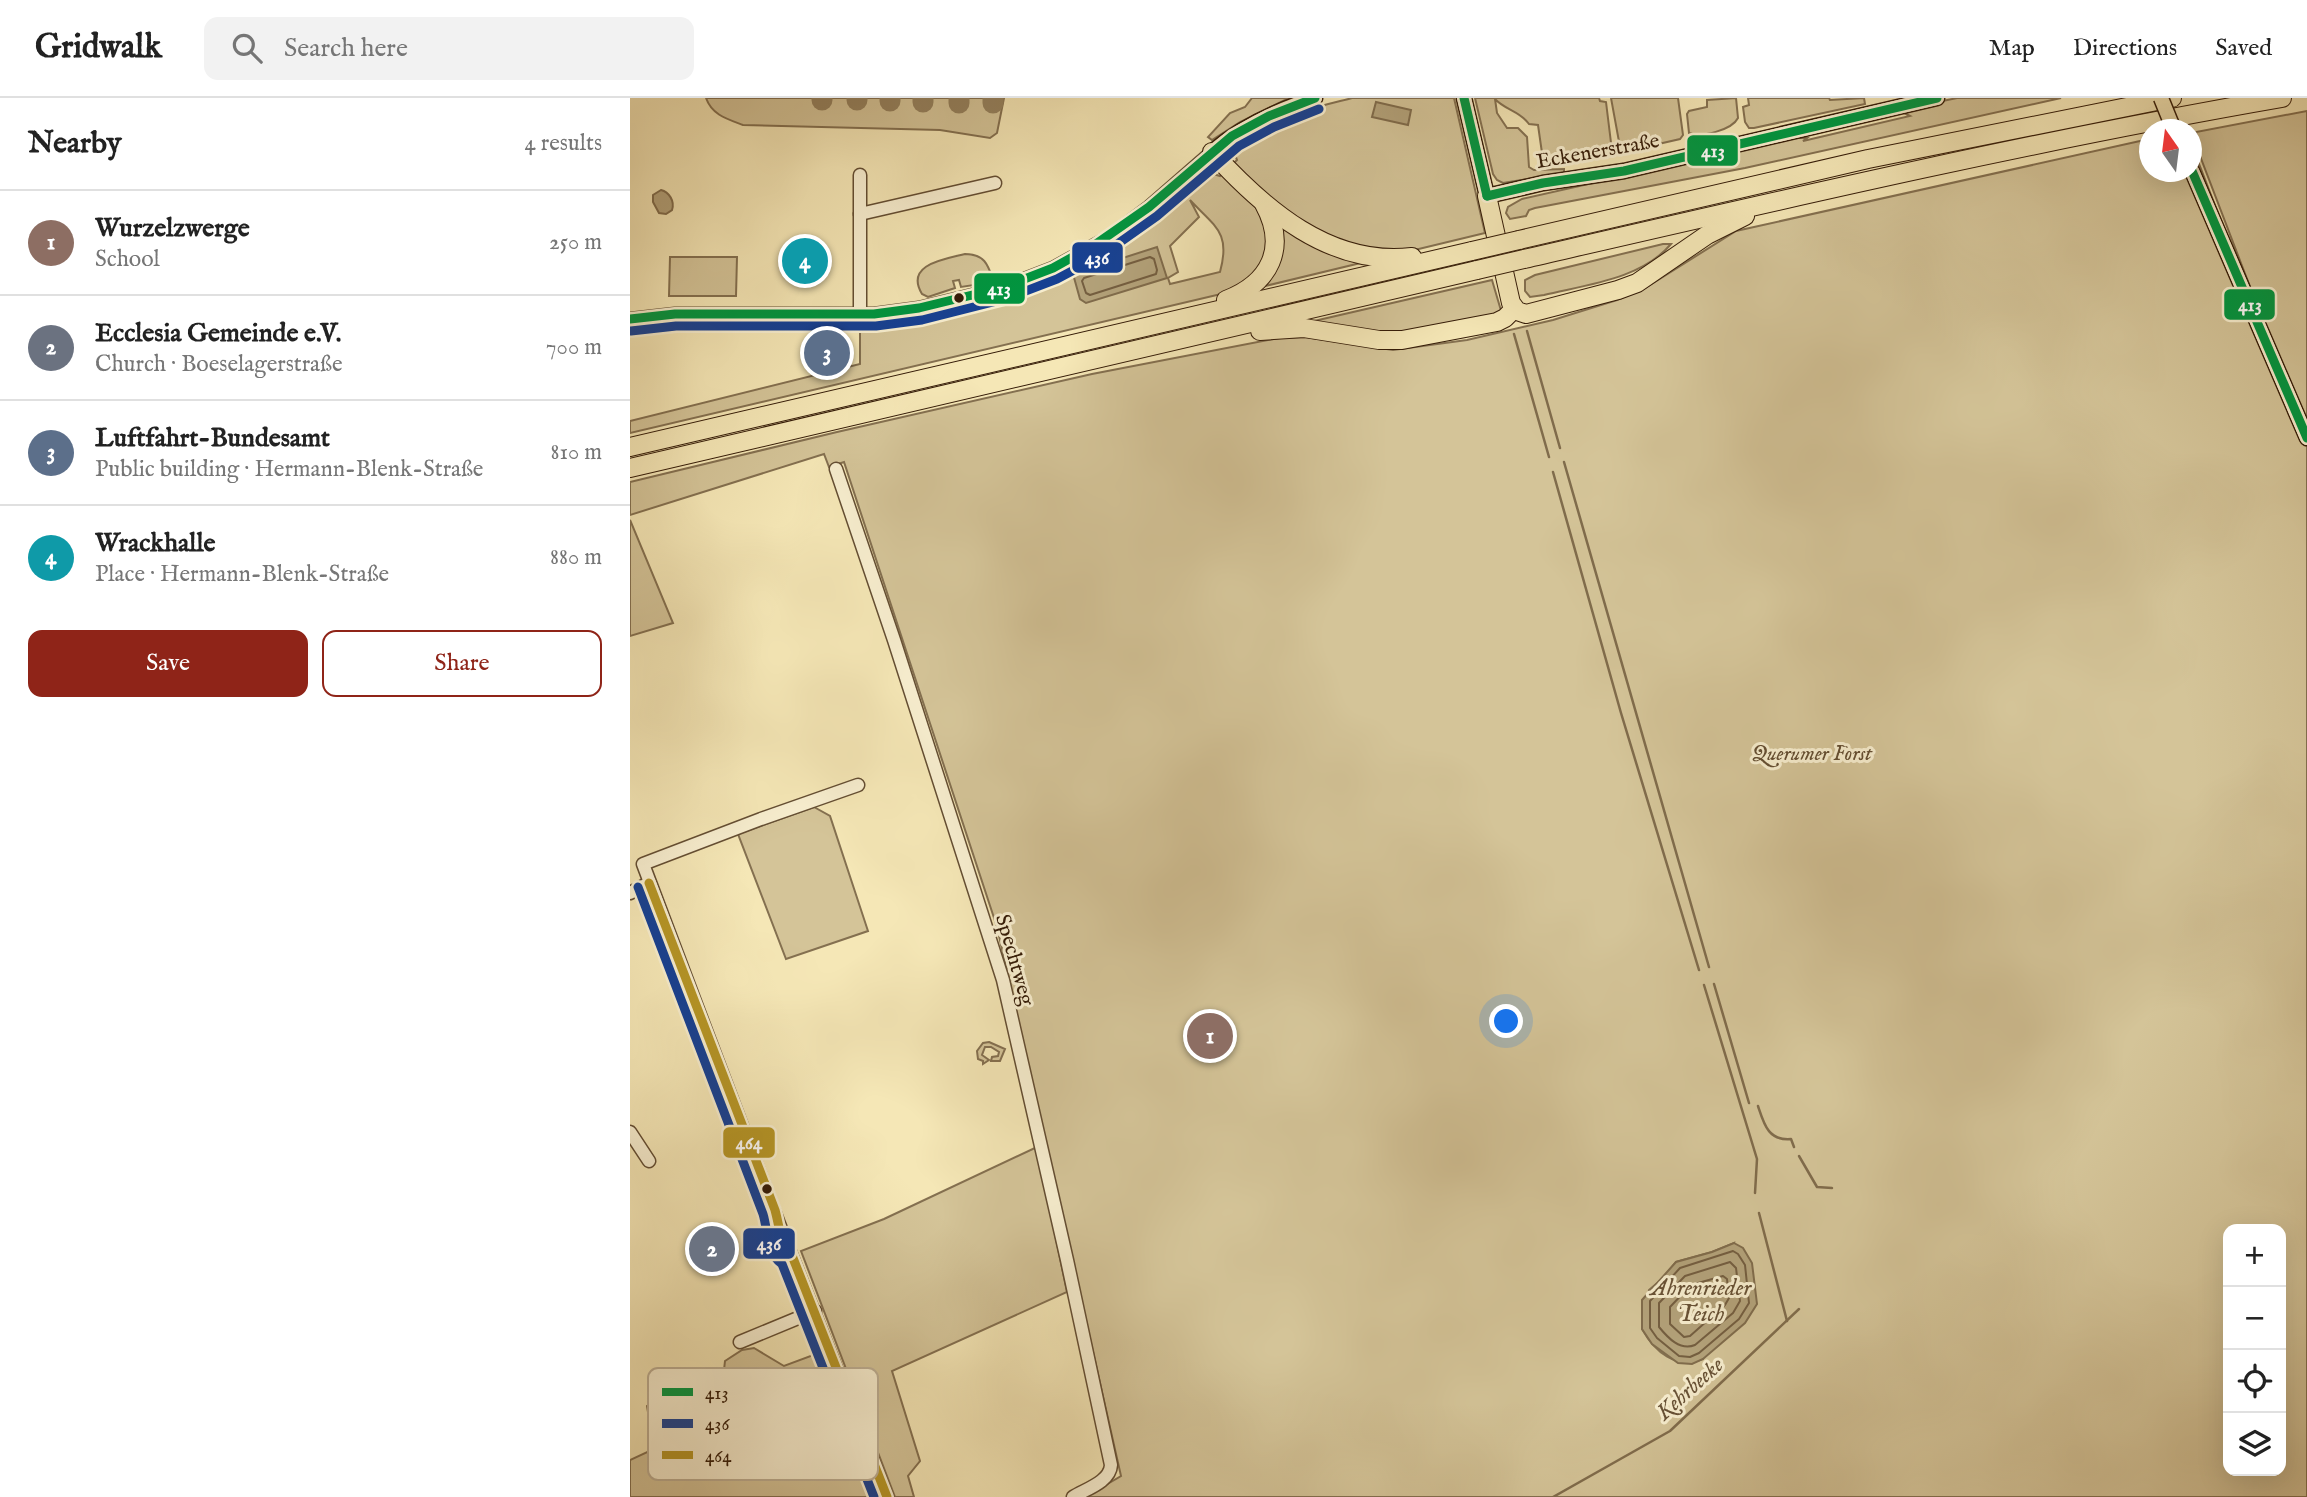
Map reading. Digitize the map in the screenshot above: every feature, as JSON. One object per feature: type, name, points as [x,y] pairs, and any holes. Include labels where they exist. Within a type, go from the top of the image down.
[{"type":"highway","points":[[630,447],[1868,159],[2172,98]]},
{"type":"highway","points":[[630,468],[1783,199],[2032,146],[2282,98]]},
{"type":"highway","points":[[1212,152],[1261,200],[1308,235],[1351,253],[1392,258],[1468,252]]},
{"type":"highway","points":[[1487,196],[1511,303],[1519,313],[1529,314],[1627,287],[1651,274],[1707,235],[1783,199]]},
{"type":"highway","points":[[1177,320],[1241,294],[1254,286],[1264,275],[1271,261],[1275,237],[1269,214],[1261,200]]},
{"type":"highway","points":[[1205,334],[1235,336],[1304,328],[1379,340],[1402,340],[1497,322],[1514,309]]},
{"type":"main road","points":[[1212,152],[1259,120],[1315,98]]},
{"type":"main road","points":[[1464,98],[1487,196]]},
{"type":"main road","name":"Eckenerstraße","points":[[1487,196],[1543,183],[1624,171],[1937,98]]},
{"type":"main road","points":[[2161,98],[2170,119]]},
{"type":"main road","points":[[2197,182],[2307,438]]},
{"type":"street","points":[[630,319],[681,314],[860,314],[895,311],[1001,288],[1053,268],[1102,240],[1140,215],[1212,152]]},
{"type":"street","points":[[860,175],[860,314]]},
{"type":"street","points":[[860,214],[995,183]]},
{"type":"street","name":"Spechtweg","points":[[836,469],[1003,980],[1111,1465],[1110,1474],[1105,1479],[1073,1497]]},
{"type":"street","points":[[837,1368],[779,1224],[643,864],[858,785]]},
{"type":"street","points":[[630,893],[649,883]]},
{"type":"street","points":[[630,1132],[649,1161]]},
{"type":"street","points":[[740,1342],[815,1311]]},
{"type":"street","points":[[878,1474],[887,1497]]},
{"type":"green space","points":[[706,98],[1004,98],[997,133],[990,138],[940,130],[743,125],[716,112]]},
{"type":"green space","points":[[1252,98],[1289,98],[1240,122],[1212,140],[1208,137],[1230,113],[1245,107]]},
{"type":"green space","points":[[1352,98],[1454,98],[1485,233],[630,433],[630,421],[860,364],[860,325],[1003,295],[1048,278],[1116,240],[1197,174],[1204,171],[1220,176],[1237,160],[1236,148],[1245,137],[1260,127],[1302,111]],"holes":[[[1190,200],[1213,224],[1222,239],[1223,259],[1220,272],[1170,284],[1168,278],[1178,272],[1170,246],[1199,217]]]},
{"type":"green space","points":[[1475,98],[1599,98],[1600,101],[1606,102],[1612,151],[1608,155],[1572,160],[1565,155],[1546,157],[1542,153],[1538,125],[1529,124],[1495,99],[1497,113],[1507,128],[1518,128],[1527,137],[1529,167],[1534,170],[1564,169],[1564,173],[1503,183],[1493,174]]},
{"type":"green space","points":[[1611,98],[1678,98],[1683,135],[1680,139],[1628,151],[1620,147]]},
{"type":"green space","points":[[1736,98],[1738,118],[1730,126],[1716,132],[1689,133],[1689,111],[1707,107],[1707,100]]},
{"type":"green space","points":[[1748,98],[1864,98],[1865,104],[1749,128],[1745,122],[1743,107],[1749,105]]},
{"type":"green space","points":[[1957,98],[2061,98],[1745,168],[1535,208],[1529,210],[1526,216],[1510,219],[1506,213],[1508,207],[1522,199],[1793,138],[1807,138],[1803,141],[1910,116],[1904,113],[1909,108]]},
{"type":"green space","points":[[2307,111],[2307,436],[2202,161],[2202,131]]},
{"type":"green space","name":"Querumer Forst","points":[[2139,141],[2139,182],[2202,182],[2202,172],[2307,444],[2307,1497],[1085,1497],[1121,1476],[997,927],[844,462],[829,467],[824,454],[630,515],[630,482],[1092,374],[1279,338],[1305,337],[1393,350],[1467,340],[1553,320],[1617,300],[1645,288],[1736,231]],"holes":[[[1734,1243],[1703,1359],[1693,1362],[1675,1360],[1653,1345],[1642,1329],[1649,1290],[1676,1262]]]},
{"type":"green space","points":[[1671,244],[1645,265],[1612,279],[1530,297],[1525,291],[1525,280],[1535,275]]},
{"type":"green space","points":[[965,254],[981,258],[990,270],[994,282],[961,287],[959,280],[953,281],[955,288],[928,297],[922,294],[918,276],[923,269],[938,261]]},
{"type":"green space","points":[[670,257],[737,257],[736,296],[669,296]]},
{"type":"green space","points":[[1492,280],[1502,314],[1396,333],[1301,324]]},
{"type":"green space","points":[[630,520],[673,623],[630,636]]},
{"type":"green space","points":[[814,807],[830,816],[868,931],[786,959],[738,834]]},
{"type":"green space","points":[[989,1042],[1005,1049],[1000,1061],[991,1061],[999,1052],[985,1047],[982,1055],[989,1060],[983,1064],[983,1061],[978,1059],[977,1051],[983,1043]]},
{"type":"green space","points":[[1037,1147],[1067,1292],[892,1371],[920,1461],[908,1476],[914,1497],[895,1497],[878,1453],[878,1368],[846,1368],[801,1251],[884,1219]]},
{"type":"green space","points":[[754,1348],[784,1366],[824,1351],[830,1368],[724,1368],[725,1361],[742,1350]]},
{"type":"green space","points":[[648,1452],[648,1480],[871,1480],[877,1497],[630,1497],[630,1460]]},
{"type":"water","points":[[1376,102],[1411,110],[1408,125],[1372,117]]},
{"type":"water","points":[[661,190],[669,195],[673,203],[672,210],[666,214],[659,213],[653,202],[653,195]]},
{"type":"water","points":[[1157,247],[1167,278],[1086,303],[1080,299],[1073,274]]},
{"type":"water","name":"Ahrenrieder Teich","points":[[1734,1243],[1743,1248],[1752,1263],[1757,1304],[1745,1323],[1703,1359],[1692,1364],[1678,1363],[1652,1344],[1642,1329],[1642,1300],[1676,1262]]},
{"type":"waterway","points":[[1527,331],[1560,448]]},
{"type":"waterway","points":[[1514,334],[1549,457]]},
{"type":"waterway","points":[[1564,462],[1709,967]]},
{"type":"waterway","points":[[1553,472],[1621,713],[1699,970]]},
{"type":"waterway","points":[[1714,984],[1749,1103]]},
{"type":"waterway","points":[[1704,985],[1757,1159],[1755,1193]]},
{"type":"waterway","points":[[1758,1106],[1768,1130],[1777,1137],[1791,1139],[1794,1147]]},
{"type":"waterway","points":[[1799,1156],[1817,1187],[1832,1188]]},
{"type":"waterway","points":[[1759,1213],[1787,1321]]},
{"type":"waterway","name":"Kehrbeeke","points":[[1553,1497],[1670,1431],[1799,1309]]},
{"type":"taxiway","points":[[959,98],[959,103]]},
{"type":"taxiway","points":[[993,98],[993,103]]},
{"type":"transit line","name":"413","points":[[630,319],[675,314],[874,314],[919,308],[1001,288],[1053,268],[1096,244],[1149,207],[1232,136],[1269,116],[1315,98]]},
{"type":"transit line","name":"413","points":[[1464,98],[1487,196]]},
{"type":"transit line","name":"413","points":[[1487,196],[1543,183],[1624,171],[1937,98]]},
{"type":"transit line","name":"436","points":[[631,331],[676,326],[876,326],[922,320],[1005,299],[1057,279],[1102,255],[1157,216],[1239,146],[1274,127],[1319,109]]},
{"type":"transit line","name":"413","points":[[2197,182],[2307,438]]},
{"type":"transit line","name":"464","points":[[649,883],[775,1210],[786,1252],[791,1253],[836,1368]]},
{"type":"transit line","name":"436","points":[[638,887],[763,1214],[770,1248],[782,1264],[823,1368]]},
{"type":"transit line","name":"464","points":[[878,1474],[887,1497]]},
{"type":"transit line","name":"436","points":[[867,1480],[874,1497]]},
{"type":"place","name":"Wrackhalle","points":[[805,261]]},
{"type":"place","name":"Luftfahrt-Bundesamt","points":[[827,353]]},
{"type":"place","name":"Wurzelzwerge","points":[[1210,1036]]},
{"type":"place","name":"Ecclesia Gemeinde e.V.","points":[[712,1249]]}]
